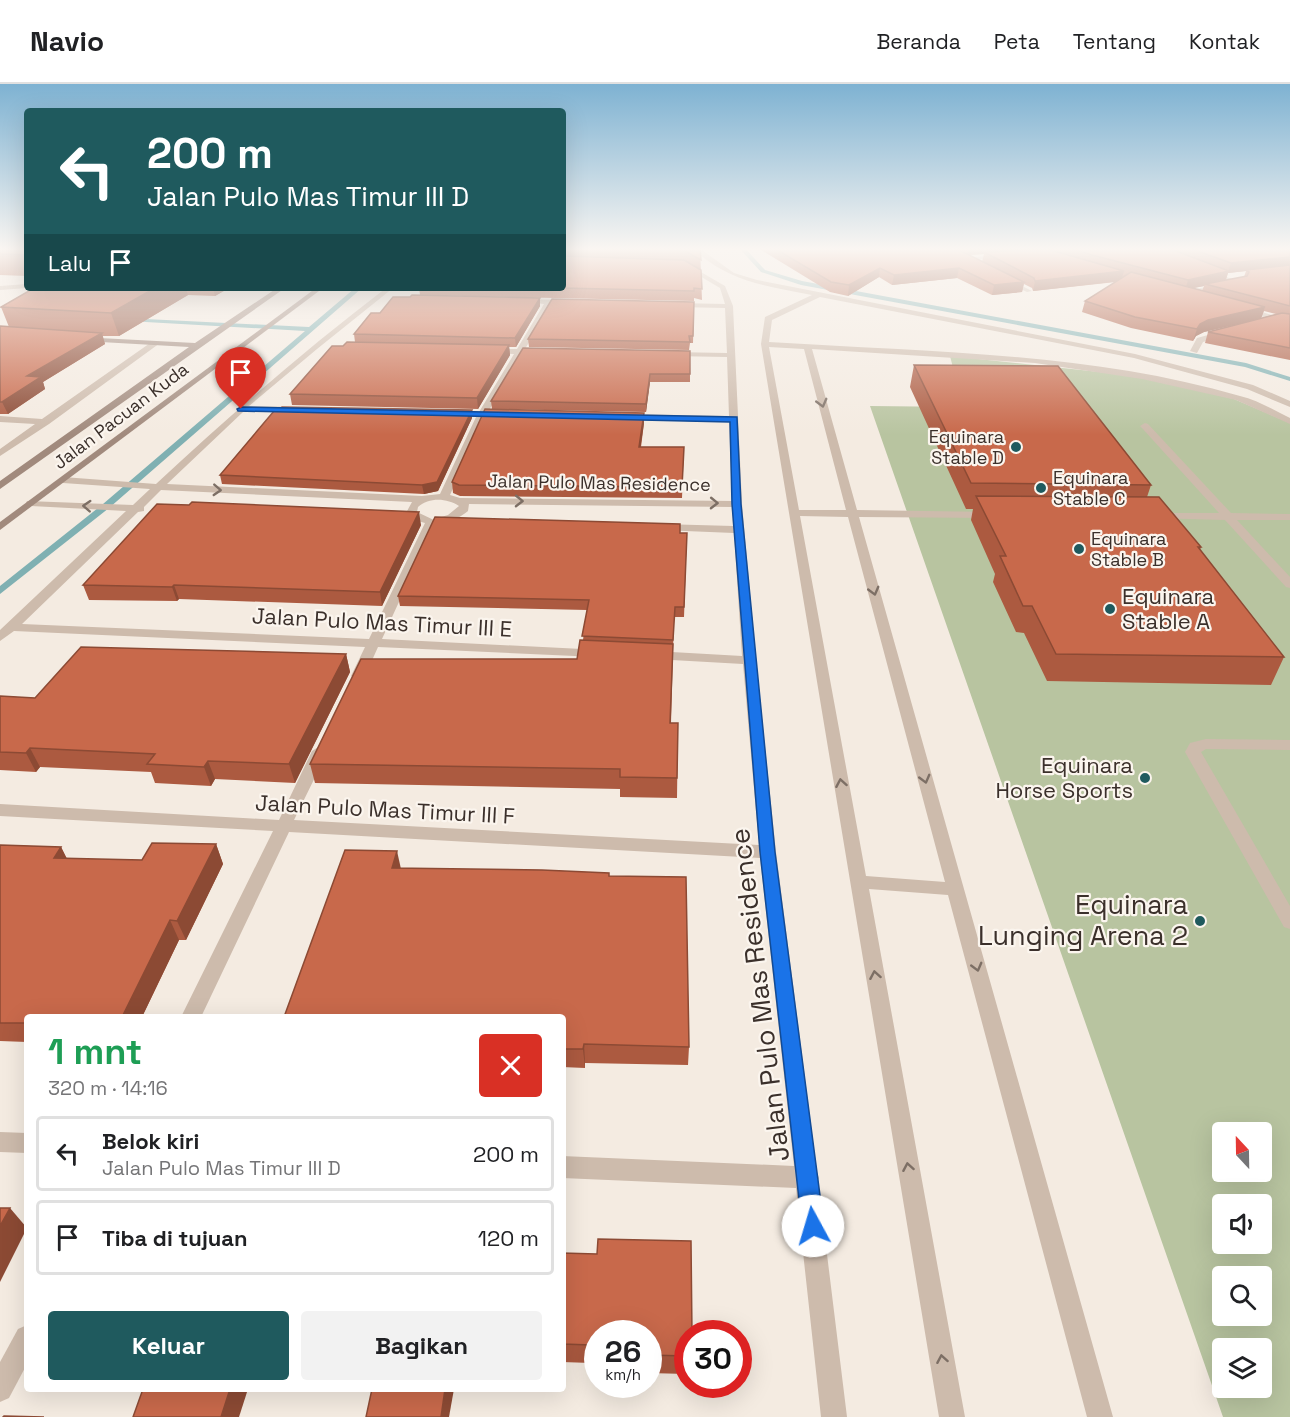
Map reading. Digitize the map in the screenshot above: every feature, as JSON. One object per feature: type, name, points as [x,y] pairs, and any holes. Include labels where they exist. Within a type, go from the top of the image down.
[{"type":"street","points":[[0,486],[249,310]]},
{"type":"street","name":"Jalan Pacuan Kuda","points":[[0,527],[290,310]]},
{"type":"street","points":[[0,638],[142,509],[159,488],[241,409],[314,347],[363,310]]},
{"type":"street","points":[[460,501],[464,509],[452,518],[432,520],[411,513],[416,503],[444,496],[482,414],[544,310]]},
{"type":"street","name":"Jalan Pulo Mas Residence","points":[[729,310],[737,504],[749,660],[768,852],[834,1417]]},
{"type":"street","points":[[786,310],[768,319],[765,344],[952,1417]]},
{"type":"street","points":[[897,310],[1135,356],[1250,387],[1290,404]]},
{"type":"street","points":[[1248,310],[1290,321]]},
{"type":"street","points":[[1262,323],[1290,317]]},
{"type":"street","points":[[1194,351],[1200,340],[1230,331]]},
{"type":"street","points":[[72,338],[197,345]]},
{"type":"street","points":[[0,453],[156,343]]},
{"type":"street","points":[[765,344],[1035,362],[1142,376],[1239,398],[1290,421]]},
{"type":"street","points":[[314,347],[326,347]]},
{"type":"street","points":[[807,347],[1100,1417]]},
{"type":"street","points":[[487,351],[544,352]]},
{"type":"street","points":[[661,354],[731,356]]},
{"type":"street","points":[[241,409],[310,411]]},
{"type":"street","points":[[447,414],[516,415]]},
{"type":"street","points":[[620,417],[735,419]]},
{"type":"street","points":[[0,419],[46,422]]},
{"type":"street","points":[[1145,426],[1290,584]]},
{"type":"street","points":[[63,480],[159,488],[423,500]]},
{"type":"street","name":"Jalan Pulo Mas Residence","points":[[444,496],[460,501],[737,504]]},
{"type":"street","points":[[31,503],[142,509]]},
{"type":"street","points":[[795,513],[1006,515]]},
{"type":"street","points":[[1147,516],[1290,517]]},
{"type":"street","points":[[398,519],[466,521]]},
{"type":"street","points":[[349,694],[432,520]]},
{"type":"street","name":"Jalan Pulo Mas Residence","points":[[644,527],[739,530]]},
{"type":"street","name":"Jalan Pulo Mas Timur III E","points":[[12,627],[609,653]]},
{"type":"street","points":[[644,655],[749,660]]},
{"type":"street","points":[[192,1014],[328,735]]},
{"type":"street","points":[[1290,745],[1206,744],[1195,746],[1193,752],[1290,922]]},
{"type":"street","name":"Jalan Pulo Mas Timur III F","points":[[0,810],[768,852]]},
{"type":"street","points":[[858,882],[956,889]]},
{"type":"street","points":[[0,1142],[24,1143]]},
{"type":"street","points":[[566,1167],[808,1179]]},
{"type":"street","points":[[0,1389],[24,1344]]},
{"type":"green space","name":"Equinara Horse Sports","points":[[950,356],[1137,376],[1234,399],[1290,423],[1290,1417],[1223,1417],[1216,1398],[1272,1398],[1272,1338],[1212,1338],[1212,1385],[870,406],[963,407]]},
{"type":"building","points":[[60,310],[116,310],[111,313]]},
{"type":"building","points":[[382,310],[532,310],[515,338],[354,334],[371,313],[380,313]]},
{"type":"building","points":[[545,310],[694,310],[693,336],[689,336],[690,342],[528,339]]},
{"type":"building","points":[[1114,310],[1251,310],[1208,320],[1200,324],[1197,329],[1135,317]]},
{"type":"building","points":[[1282,313],[1290,314],[1290,348],[1208,332]]},
{"type":"building","points":[[0,326],[102,333],[27,376],[41,377],[0,402]]},
{"type":"building","points":[[347,342],[509,345],[477,398],[290,394],[332,346],[343,346]]},
{"type":"building","points":[[523,348],[690,351],[690,374],[650,374],[646,404],[491,401]]},
{"type":"building","points":[[914,365],[1058,366],[1151,485],[971,483]]},
{"type":"building","points":[[282,407],[472,410],[437,482],[422,485],[220,475],[274,411]]},
{"type":"building","points":[[485,409],[644,413],[639,447],[684,447],[682,487],[459,485],[452,482]]},
{"type":"building","points":[[976,496],[1159,497],[1201,547],[1198,547],[1284,657],[1056,654],[1032,606],[1023,606],[1000,556],[1006,556]]},
{"type":"building","points":[[192,502],[419,512],[380,592],[174,585],[172,587],[83,585],[157,504],[189,505]]},
{"type":"building","points":[[435,517],[680,524],[680,533],[687,533],[684,607],[675,607],[673,640],[582,636],[589,600],[398,596]]},
{"type":"building","points":[[580,640],[673,644],[670,723],[678,723],[677,778],[620,777],[620,769],[310,764],[361,659],[577,659]]},
{"type":"building","points":[[81,647],[346,654],[289,764],[208,761],[204,767],[147,764],[155,754],[30,748],[26,753],[0,752],[0,696],[35,698]]},
{"type":"building","points":[[152,843],[216,844],[177,921],[170,920],[123,1014],[24,1014],[24,1023],[0,1023],[0,845],[61,847],[54,858],[142,860]]},
{"type":"building","points":[[345,850],[397,851],[392,868],[542,870],[609,873],[609,876],[686,877],[689,1047],[584,1044],[583,1049],[566,1049],[566,1014],[285,1014]]},
{"type":"building","points":[[0,1208],[10,1208],[0,1226]]},
{"type":"building","points":[[598,1239],[691,1241],[692,1320],[674,1320],[674,1356],[662,1355],[662,1320],[584,1320],[584,1345],[566,1344],[566,1253],[597,1254]]},
{"type":"building","points":[[142,1392],[229,1392],[221,1417],[133,1417]]},
{"type":"building","points":[[371,1392],[445,1392],[441,1417],[366,1417]]},
{"type":"waterway","points":[[0,591],[106,506],[333,310]]},
{"type":"waterway","points":[[949,310],[1246,365],[1290,379]]},
{"type":"waterway","points":[[128,319],[308,329]]},
{"type":"place","name":"Equinara Stable D","points":[[1016,447]]},
{"type":"place","name":"Equinara Stable C","points":[[1041,488]]},
{"type":"place","name":"Equinara Stable B","points":[[1079,549]]},
{"type":"place","name":"Equinara Stable A","points":[[1110,609]]},
{"type":"place","name":"Equinara Horse Sports","points":[[1145,778]]},
{"type":"place","name":"Equinara Lunging Arena 2","points":[[1200,921]]},
{"type":"route","points":[[241,409],[735,419],[737,504],[749,660],[768,852],[813,1226]]}]
